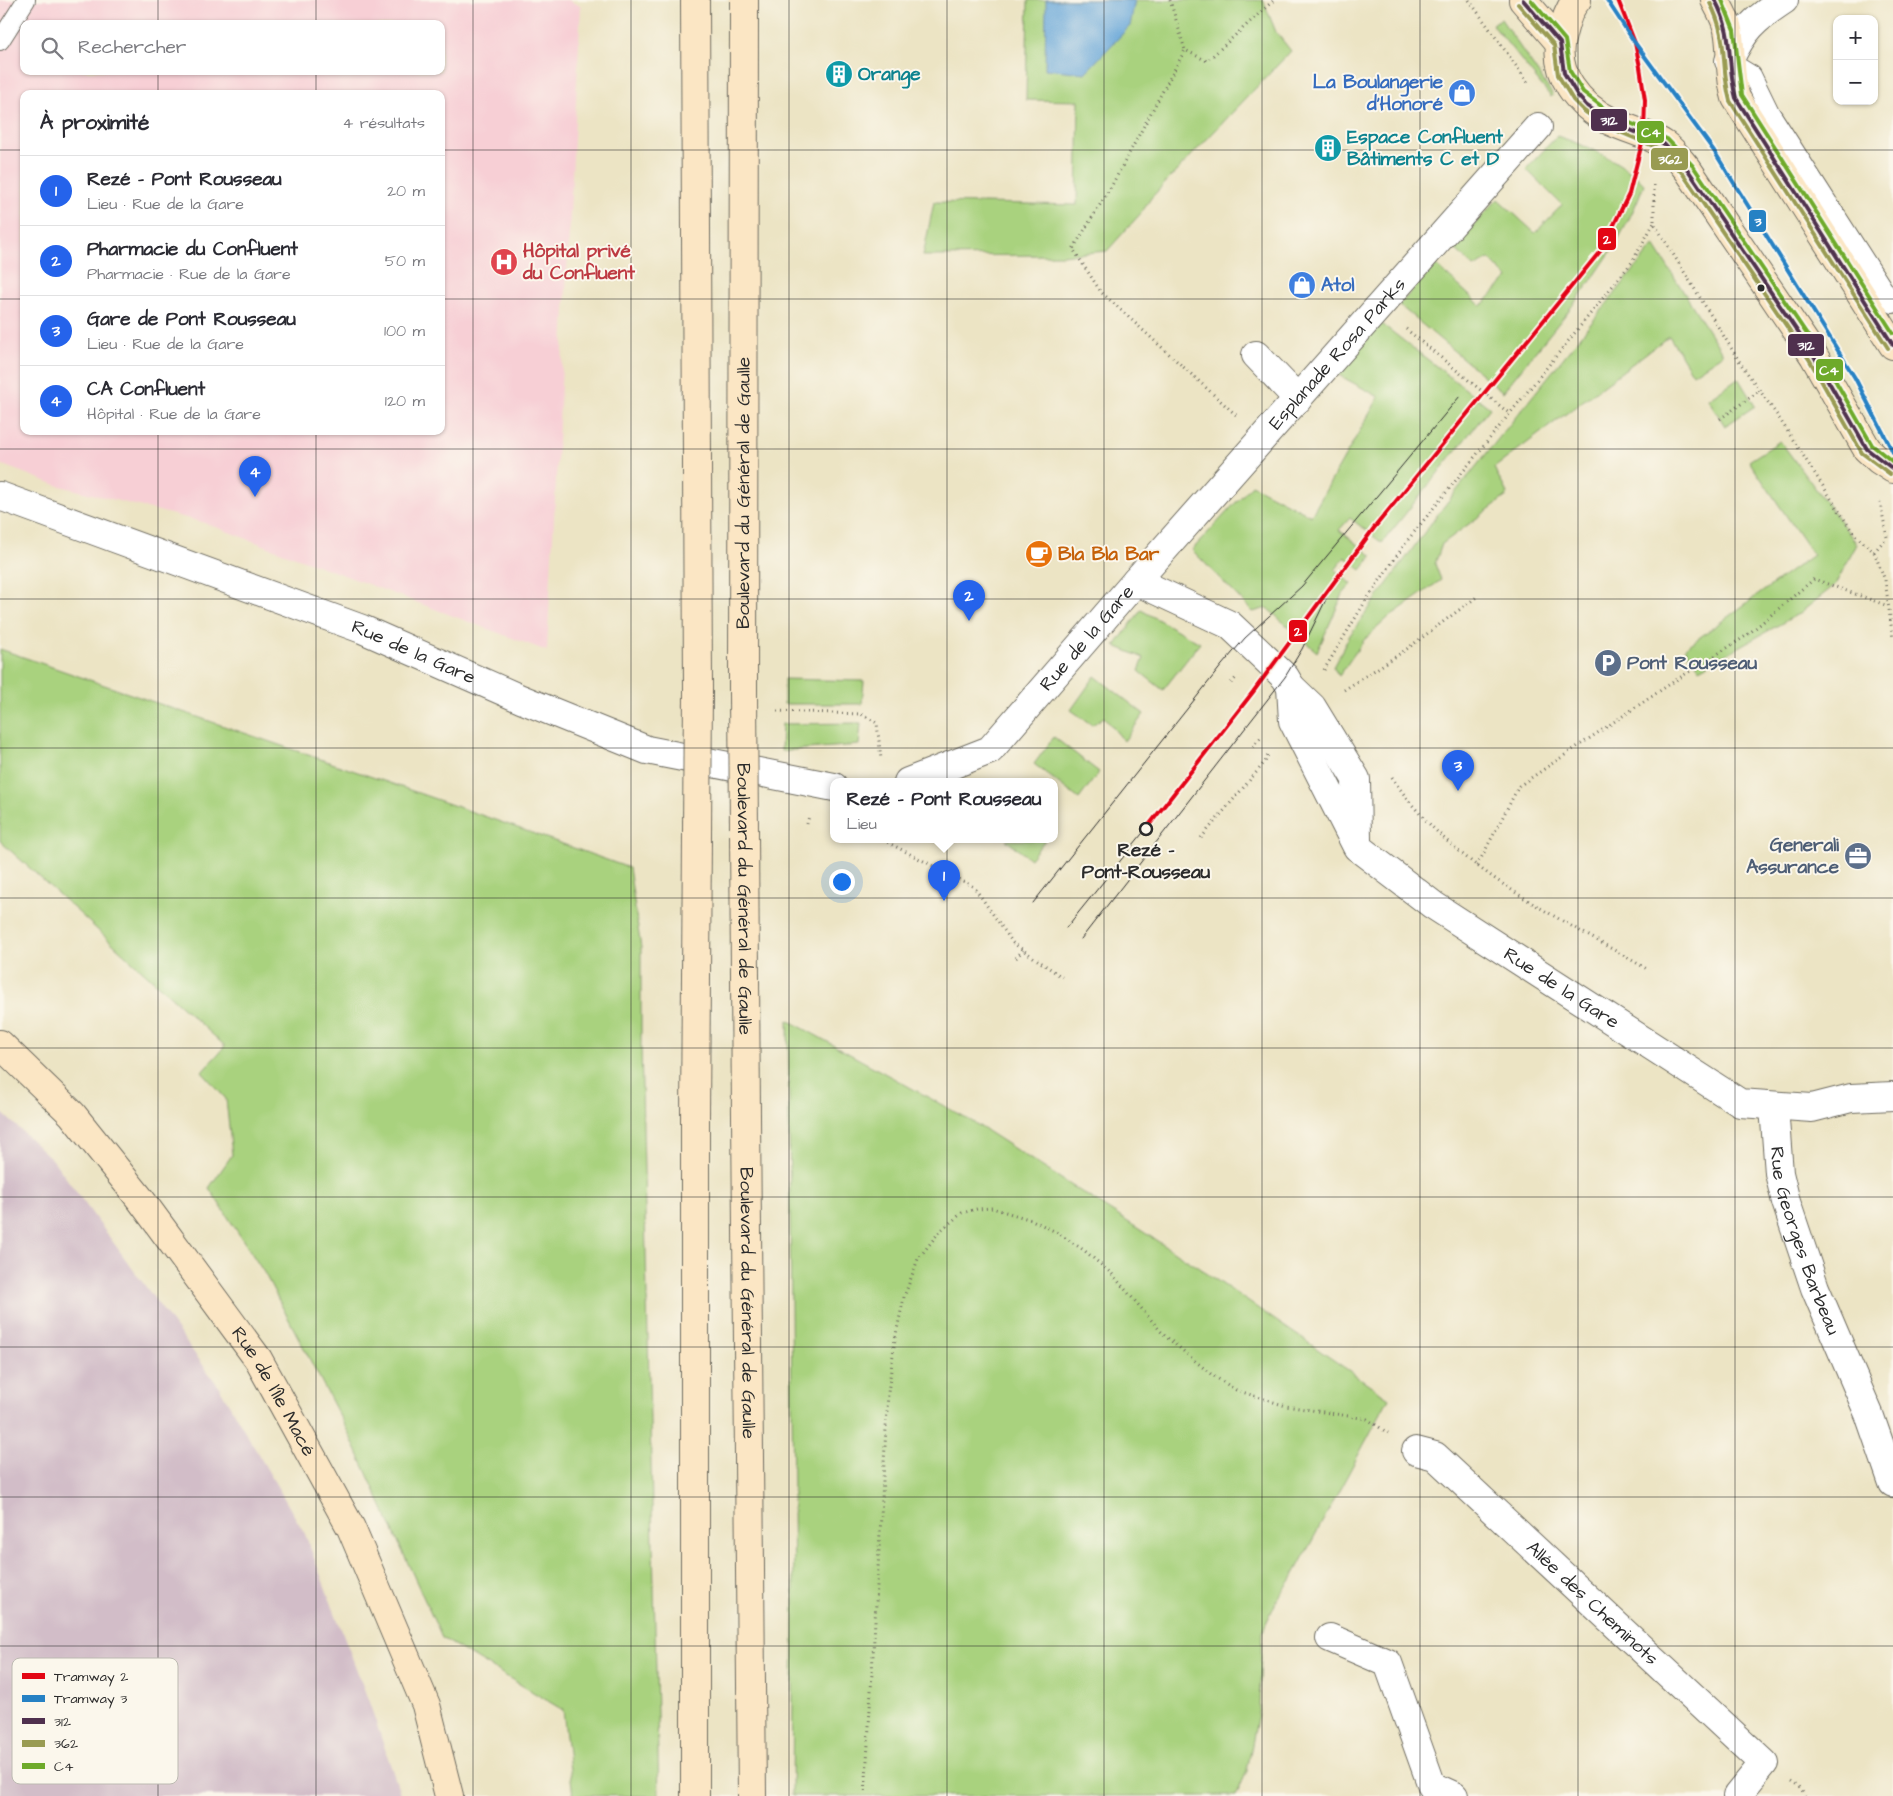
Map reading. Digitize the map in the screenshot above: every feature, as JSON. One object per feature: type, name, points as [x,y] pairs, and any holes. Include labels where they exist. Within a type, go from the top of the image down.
[{"type":"main road","points":[[694,1796],[694,1120],[698,690],[695,0]]},
{"type":"main road","name":"Boulevard du Général de Gaulle","points":[[744,0],[743,691],[752,1796]]},
{"type":"main road","points":[[1523,0],[1560,43]]},
{"type":"main road","points":[[1577,0],[1566,19],[1560,43],[1559,58],[1568,84],[1579,98],[1599,115],[1664,144],[1688,170],[1814,356],[1851,424],[1867,448],[1879,460],[1893,469]]},
{"type":"main road","points":[[1715,0],[1724,16],[1729,36],[1730,80],[1736,98],[1893,345]]},
{"type":"main road","name":"Rue de l'Île Macé","points":[[0,1044],[72,1114],[141,1200],[258,1359],[351,1528],[426,1705],[449,1796]]},
{"type":"street","points":[[1729,61],[1740,37],[1756,20],[1784,0]]},
{"type":"street","name":"Esplanade Rosa Parks","points":[[1136,580],[1538,127]]},
{"type":"street","points":[[1256,355],[1298,399]]},
{"type":"street","name":"Rue de la Gare","points":[[0,496],[362,630],[521,699],[647,750],[830,786]]},
{"type":"street","name":"Rue de la Gare","points":[[918,778],[990,750],[1136,580],[1230,625],[1285,677],[1302,714],[1356,779],[1358,848],[1433,905],[1740,1103],[1774,1107]]},
{"type":"street","points":[[1774,1107],[1812,1108],[1850,1098],[1893,1096]]},
{"type":"street","name":"Rue Georges Barbeau","points":[[1774,1107],[1778,1173],[1786,1202],[1815,1288],[1869,1414],[1893,1483]]},
{"type":"street","name":"Allée des Cheminots","points":[[1416,1451],[1435,1456],[1764,1763],[1737,1796]]},
{"type":"street","points":[[1330,1638],[1388,1663],[1437,1793]]},
{"type":"lane","points":[[0,41],[26,0]]},
{"type":"lane","points":[[1729,61],[1752,74],[1770,112],[1893,304]]},
{"type":"path","points":[[1170,0],[1185,50],[1112,185],[1073,249],[1101,292],[1262,438]]},
{"type":"path","points":[[1185,50],[1208,61],[1274,0]]},
{"type":"path","points":[[1470,0],[1522,77],[1535,90]]},
{"type":"path","points":[[1339,694],[1324,670],[1365,602],[1407,541],[1632,262],[1654,223],[1759,391],[1854,534],[1874,552],[1885,580],[1893,639]]},
{"type":"path","points":[[1377,308],[1390,316],[1510,414]]},
{"type":"path","points":[[1720,419],[1759,391]]},
{"type":"path","points":[[1477,866],[1520,786],[1676,680],[1746,636],[1814,579],[1888,606]]},
{"type":"path","points":[[1201,838],[1265,762],[1276,732],[1302,714],[1339,694],[1404,651],[1478,596]]},
{"type":"path","points":[[1230,671],[1242,682]]},
{"type":"path","points":[[774,711],[861,714],[877,723],[881,763]]},
{"type":"path","points":[[1390,774],[1400,790],[1436,831],[1477,866],[1648,969]]},
{"type":"path","points":[[889,843],[974,888],[1013,943],[1062,977]]},
{"type":"path","points":[[1016,958],[1023,950]]},
{"type":"path","points":[[864,1796],[888,1394],[895,1339],[904,1296],[918,1260],[940,1230],[962,1213],[992,1208],[1032,1220],[1058,1233],[1112,1274],[1164,1335],[1212,1375],[1236,1390],[1286,1406],[1367,1420],[1416,1451]]},
{"type":"shaded area","name":"Hôpital privé du Confluent","points":[[0,0],[568,0],[581,6],[547,651],[202,522],[56,485],[0,464]]},
{"type":"shaded area","points":[[0,1111],[53,1160],[219,1387],[305,1534],[369,1702],[401,1796],[0,1796]]},
{"type":"green space","points":[[1028,0],[1263,0],[1276,32],[1291,51],[1151,198],[1142,212],[1107,251],[1062,255],[923,256],[934,202],[1077,205],[1079,101],[1026,100]]},
{"type":"green space","points":[[1501,19],[1553,95],[1551,97],[1492,24]]},
{"type":"green space","points":[[1557,136],[1580,144],[1615,161],[1644,184],[1632,213],[1601,267],[1563,318],[1503,392],[1399,305],[1436,265],[1481,306],[1508,278],[1489,259],[1474,267],[1453,247],[1498,199],[1535,233],[1562,205],[1526,169]]},
{"type":"green space","points":[[1654,245],[1723,354],[1693,374],[1669,336],[1494,468],[1508,495],[1442,544],[1435,564],[1441,580],[1389,617],[1364,640],[1339,676],[1333,667],[1350,635],[1437,515]]},
{"type":"green space","points":[[1382,324],[1490,408],[1382,543],[1350,518],[1339,530],[1372,556],[1361,570],[1345,557],[1335,570],[1352,584],[1343,594],[1317,652],[1267,608],[1253,612],[1192,550],[1252,485],[1311,516],[1379,397],[1335,373]]},
{"type":"green space","points":[[1738,378],[1755,406],[1725,426],[1708,399]]},
{"type":"green space","points":[[1780,441],[1857,544],[1835,585],[1800,613],[1700,669],[1685,648],[1813,555],[1749,461]]},
{"type":"green space","points":[[1141,610],[1200,643],[1163,690],[1139,671],[1144,658],[1115,646]]},
{"type":"green space","points":[[0,649],[629,868],[641,948],[641,1045],[659,1796],[573,1796],[563,1710],[442,1638],[349,1434],[265,1274],[209,1188],[232,1155],[226,1099],[202,1072],[225,1046],[0,841]]},
{"type":"green space","points":[[1095,676],[1144,714],[1124,741],[1104,717],[1092,725],[1071,710]]},
{"type":"green space","points":[[784,679],[864,681],[862,704],[784,704]]},
{"type":"green space","points":[[861,723],[859,745],[781,751],[782,724]]},
{"type":"green space","points":[[1054,737],[1099,772],[1079,799],[1058,783],[1058,778],[1052,778],[1034,764]]},
{"type":"green space","points":[[1010,843],[1043,843],[1030,859]]},
{"type":"green space","points":[[788,1020],[973,1122],[1193,1264],[1389,1398],[1291,1580],[1277,1600],[1262,1632],[1259,1708],[1247,1771],[1236,1796],[792,1796],[794,1593]]},
{"type":"water","points":[[1046,0],[1135,0],[1130,26],[1085,73],[1045,69]]},
{"type":"tram line","name":"3","points":[[1607,0],[1635,43],[1714,151],[1855,378],[1893,452]]},
{"type":"tram line","name":"2","points":[[1146,829],[1253,692],[1374,528],[1602,249],[1629,194],[1644,135],[1645,100],[1640,67],[1635,43],[1618,0]]},
{"type":"tram line","points":[[1033,903],[1222,665],[1245,638],[1302,586],[1460,396]]},
{"type":"tram line","points":[[1081,939],[1285,677],[1302,649],[1333,585]]},
{"type":"tram line","points":[[1066,928],[1146,829]]},
{"type":"transit line","name":"312","points":[[1523,0],[1560,43],[1564,73],[1578,96],[1587,106],[1611,122],[1664,144],[1688,170],[1814,356],[1867,449],[1893,469]]},
{"type":"transit line","name":"C4","points":[[1531,0],[1565,40],[1570,71],[1583,92],[1614,116],[1667,139],[1693,166],[1819,352],[1872,445],[1893,462]]},
{"type":"transit line","name":"312","points":[[1715,0],[1728,38],[1736,98],[1893,345]]},
{"type":"transit line","name":"C4","points":[[1722,0],[1734,30],[1742,95],[1893,333]]},
{"type":"transit line","name":"362","points":[[1710,3],[1720,28],[1730,101],[1888,348]]},
{"type":"transit line","name":"362","points":[[1518,4],[1554,45],[1558,75],[1573,100],[1584,111],[1608,127],[1660,149],[1683,174],[1809,359],[1862,453],[1890,474]]},
{"type":"place","name":"Orange","points":[[839,74]]},
{"type":"place","name":"La Boulangerie d'Honoré","points":[[1462,93]]},
{"type":"place","name":"Espace Confluent Bâtiments C et D","points":[[1328,148]]},
{"type":"place","name":"Hôpital privé du Confluent","points":[[504,262]]},
{"type":"place","name":"Atol","points":[[1302,285]]},
{"type":"place","name":"CA Confluent","points":[[255,497]]},
{"type":"place","name":"Bla Bla Bar","points":[[1039,554]]},
{"type":"place","name":"Pharmacie du Confluent","points":[[969,621]]},
{"type":"place","name":"Pont Rousseau","points":[[1608,663]]},
{"type":"place","name":"Gare de Pont Rousseau","points":[[1458,791]]},
{"type":"place","name":"Rezé - Pont-Rousseau","points":[[1146,829]]},
{"type":"place","name":"Generali Assurance","points":[[1858,856]]},
{"type":"place","name":"Rezé - Pont Rousseau","points":[[944,901]]}]
